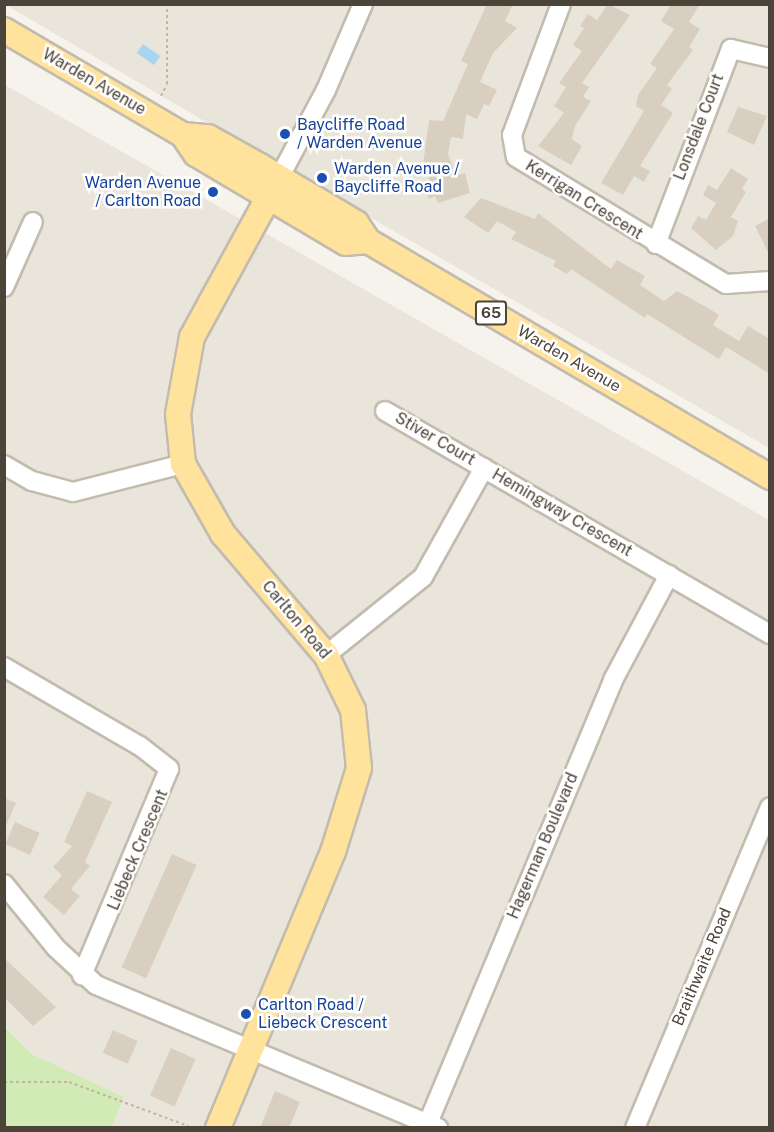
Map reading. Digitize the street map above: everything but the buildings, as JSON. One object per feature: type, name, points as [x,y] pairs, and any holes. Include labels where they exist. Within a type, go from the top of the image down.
[{"type":"main road","name":"Warden Avenue","points":[[4,30],[183,135],[208,137],[273,188],[356,223],[368,241],[770,477]]},
{"type":"main road","name":"Carlton Road","points":[[218,1128],[354,794],[356,727],[326,655],[223,534],[183,464],[178,414],[186,355],[273,188]]},
{"type":"street","points":[[273,188],[363,4]]},
{"type":"street","name":"Kerrigan Crescent","points":[[561,4],[512,135],[513,152],[531,171],[726,284],[770,281]]},
{"type":"street","name":"Lonsdale Court","points":[[656,244],[731,49],[770,58]]},
{"type":"street","points":[[4,287],[33,222]]},
{"type":"street","name":"Stiver Court","points":[[385,411],[484,468]]},
{"type":"street","points":[[4,465],[32,481],[73,492],[183,464]]},
{"type":"street","name":"Hemingway Crescent","points":[[326,655],[423,577],[484,468],[669,575]]},
{"type":"street","points":[[669,575],[770,634]]},
{"type":"street","name":"Hagerman Boulevard","points":[[433,1125],[625,653],[669,575]]},
{"type":"street","name":"Liebeck Crescent","points":[[4,667],[140,746],[169,770],[82,975]]},
{"type":"street","name":"Braithwaite Road","points":[[635,1128],[770,807]]},
{"type":"street","points":[[4,884],[82,975],[433,1125]]},
{"type":"path","points":[[161,96],[167,84],[167,4]]},
{"type":"path","points":[[4,1082],[69,1082],[188,1126]]},
{"type":"shaded area","points":[[6,5],[769,5],[769,448],[259,153]]},
{"type":"shaded area","points":[[5,85],[769,520],[769,1127],[112,1127],[124,1097],[32,1054],[5,1026]]},
{"type":"green space","points":[[4,1026],[32,1054],[124,1097],[112,1127],[5,1127]]},
{"type":"water","points":[[143,44],[160,56],[154,65],[137,53]]},
{"type":"place","name":"Baycliffe Road / Warden Avenue","points":[[285,134]]},
{"type":"place","name":"Warden Avenue / Baycliffe Road","points":[[322,178]]},
{"type":"place","name":"Warden Avenue / Carlton Road","points":[[213,192]]},
{"type":"place","name":"Carlton Road / Liebeck Crescent","points":[[246,1014]]}]
